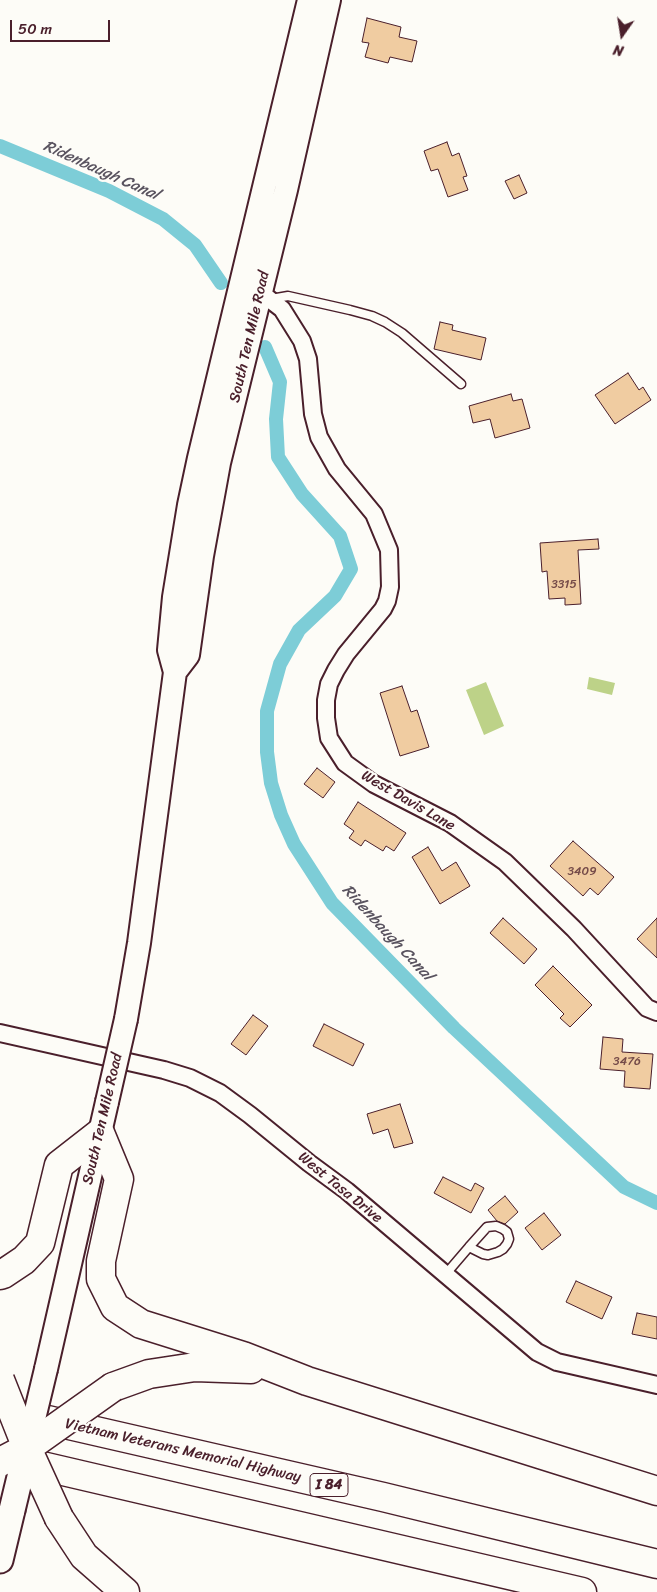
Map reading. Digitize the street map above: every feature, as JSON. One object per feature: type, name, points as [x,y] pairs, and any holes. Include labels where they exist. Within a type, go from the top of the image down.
[{"type":"highway","points":[[0,1275],[24,1260],[40,1243],[59,1165],[100,1133],[119,1179],[101,1261],[101,1279],[115,1307],[141,1324],[243,1356],[306,1381],[657,1491]]},
{"type":"highway","points":[[0,1462],[27,1448],[113,1387],[149,1374],[195,1367],[246,1368],[306,1381]]},
{"type":"highway","points":[[0,1380],[27,1448],[59,1518],[84,1556],[125,1592]]},
{"type":"highway","name":"Vietnam Veterans Memorial Highway","points":[[0,1410],[384,1498],[657,1564]]},
{"type":"highway","points":[[0,1456],[582,1592]]},
{"type":"main road","name":"South Ten Mile Road","points":[[0,1560],[126,1019],[139,943],[175,672],[169,650],[174,597],[199,458],[253,291],[296,98],[309,0]]},
{"type":"main road","name":"South Ten Mile Road","points":[[296,98],[329,0]]},
{"type":"main road","name":"South Ten Mile Road","points":[[175,672],[188,655],[219,463],[248,349],[243,320]]},
{"type":"street","name":"West Davis Lane","points":[[253,291],[282,309],[302,340],[308,359],[313,414],[319,437],[337,469],[374,514],[389,550],[390,587],[387,601],[383,609],[346,654],[329,684],[326,700],[326,718],[329,738],[345,763],[374,784],[450,823],[505,862],[574,929],[646,1008],[657,1012]]},
{"type":"street","name":"West Tasa Drive","points":[[0,1033],[164,1070],[190,1078],[220,1093],[347,1191],[537,1352],[557,1362],[657,1385]]},
{"type":"lane","points":[[253,291],[288,296],[350,310],[379,319],[402,333],[461,384]]},
{"type":"lane","points":[[445,1275],[469,1247],[487,1227],[496,1226],[507,1232],[509,1239],[507,1244],[498,1252],[488,1255],[469,1247]]},
{"type":"green space","points":[[589,677],[615,683],[612,695],[587,689]]},
{"type":"green space","points":[[486,682],[504,726],[484,735],[466,690]]},
{"type":"building","points":[[367,18],[401,27],[399,37],[417,41],[412,62],[390,57],[388,63],[365,57],[369,43],[362,42]]},
{"type":"building","points":[[447,142],[452,156],[459,153],[467,176],[463,177],[468,190],[448,197],[438,169],[431,171],[424,151]]},
{"type":"building","points":[[519,175],[527,193],[514,199],[505,181]]},
{"type":"building","points":[[440,322],[453,325],[452,330],[486,338],[481,360],[434,349]]},
{"type":"building","points":[[628,373],[639,390],[643,387],[651,400],[615,424],[595,395]]},
{"type":"building","points":[[511,394],[513,401],[522,399],[530,428],[495,438],[490,419],[473,423],[469,406]]},
{"type":"building","points":[[598,539],[599,549],[578,550],[581,604],[565,605],[565,598],[549,599],[547,571],[542,572],[540,543]]},
{"type":"building","points":[[402,686],[411,712],[417,710],[429,747],[400,756],[380,693]]},
{"type":"building","points":[[317,768],[335,782],[323,798],[304,784]]},
{"type":"building","points":[[358,802],[406,833],[394,851],[386,846],[383,851],[365,840],[361,846],[349,838],[354,831],[344,824]]},
{"type":"building","points":[[573,841],[614,877],[598,895],[590,888],[583,896],[550,866]]},
{"type":"building","points":[[428,847],[442,871],[456,862],[470,886],[440,904],[412,857]]},
{"type":"building","points":[[503,918],[537,949],[524,964],[490,933]]},
{"type":"building","points":[[657,918],[657,958],[637,939]]},
{"type":"building","points":[[553,966],[592,1005],[570,1027],[560,1018],[564,1014],[535,985]]},
{"type":"building","points":[[253,1015],[268,1026],[246,1055],[231,1044]]},
{"type":"building","points":[[324,1024],[364,1044],[353,1066],[313,1046]]},
{"type":"building","points":[[603,1037],[623,1039],[622,1052],[653,1054],[650,1089],[624,1087],[625,1071],[600,1069]]},
{"type":"building","points":[[400,1104],[413,1143],[394,1148],[388,1129],[373,1134],[367,1114]]},
{"type":"building","points":[[443,1177],[471,1191],[475,1183],[484,1188],[471,1213],[434,1193]]},
{"type":"building","points":[[505,1196],[518,1212],[505,1224],[497,1221],[488,1210]]},
{"type":"building","points":[[544,1213],[561,1235],[542,1250],[525,1228]]},
{"type":"building","points":[[576,1281],[612,1297],[602,1319],[566,1302]]},
{"type":"building","points":[[637,1313],[657,1317],[657,1339],[632,1334]]},
{"type":"waterway","name":"Ridenbaugh Canal","points":[[0,146],[109,191],[163,219],[195,245],[221,283]]},
{"type":"waterway","name":"Ridenbaugh Canal","points":[[265,347],[280,382],[276,419],[278,457],[302,494],[340,536],[351,569],[335,596],[299,630],[280,664],[267,711],[267,752],[271,783],[281,815],[294,844],[332,903],[454,1028],[624,1187],[657,1203]]}]
